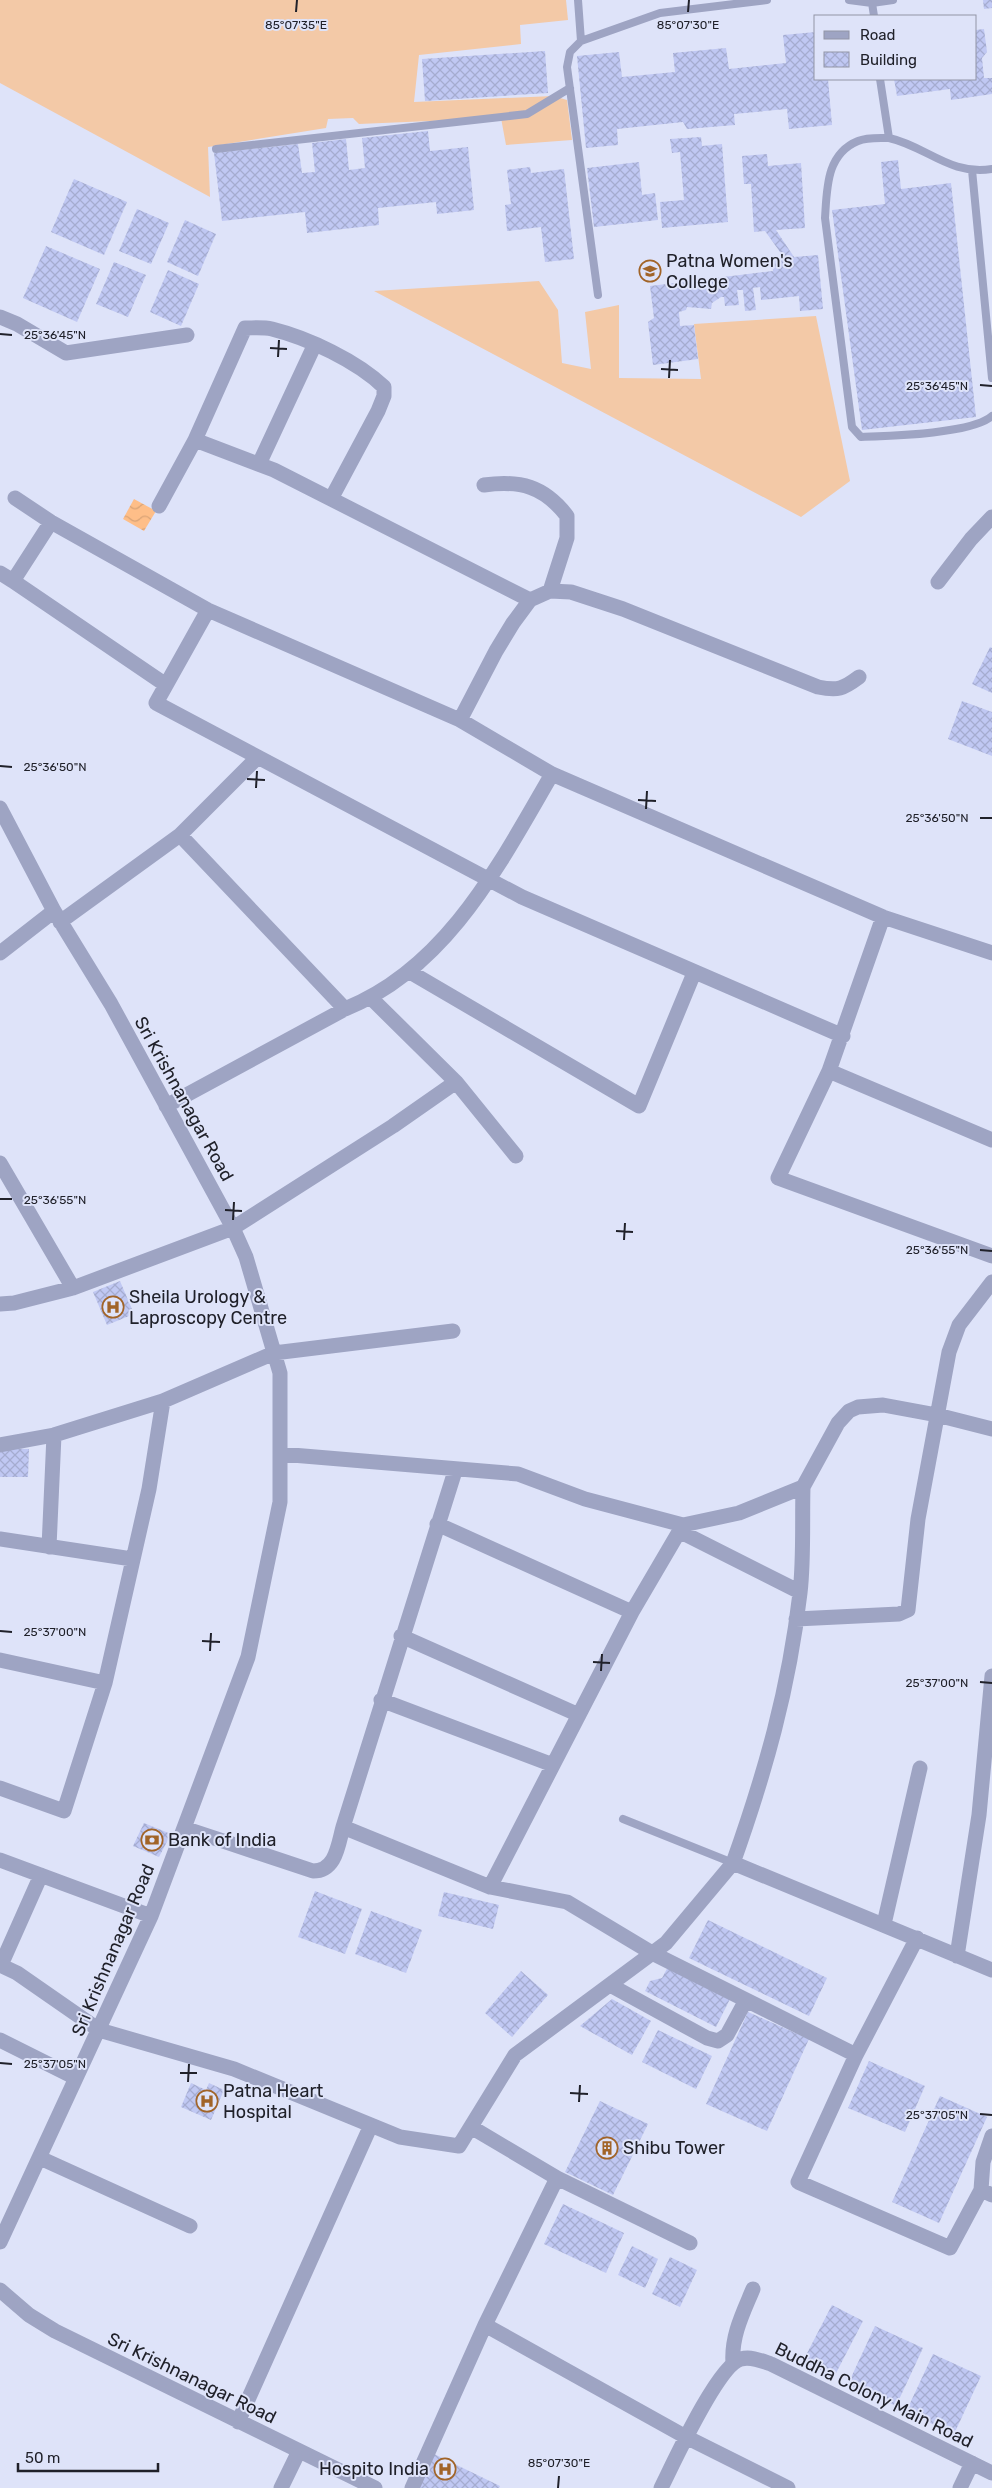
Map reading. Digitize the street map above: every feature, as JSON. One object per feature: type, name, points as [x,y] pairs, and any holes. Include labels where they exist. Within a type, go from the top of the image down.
[{"type":"street","points":[[0,317],[17,324],[66,353],[187,334]]},
{"type":"street","points":[[159,506],[194,440],[245,328],[270,329],[315,344],[361,370],[384,387],[384,396],[378,410],[331,499]]},
{"type":"street","points":[[259,464],[315,344]]},
{"type":"street","points":[[194,440],[259,464],[530,600]]},
{"type":"street","points":[[484,485],[504,482],[518,483],[531,487],[552,500],[567,516],[567,538],[550,591]]},
{"type":"street","points":[[15,498],[51,522],[208,610],[460,720],[552,774],[883,917],[992,953]]},
{"type":"street","points":[[938,582],[971,539],[992,517]]},
{"type":"street","points":[[51,522],[6,577],[166,685]]},
{"type":"street","points":[[460,720],[496,651],[530,600],[550,591],[571,592],[623,609],[818,687],[832,690],[846,688],[859,677]]},
{"type":"street","points":[[208,610],[156,703],[522,897],[842,1036]]},
{"type":"street","points":[[0,953],[180,835],[258,757]]},
{"type":"street","points":[[166,1106],[345,1009],[371,998],[410,972],[456,925],[489,879],[552,774]]},
{"type":"street","name":"Sri Krishnanagar Road","points":[[0,808],[57,916],[111,1004],[233,1228],[246,1257],[280,1373],[280,1502],[248,1657],[151,1916],[0,2242]]},
{"type":"street","points":[[180,835],[345,1009]]},
{"type":"street","points":[[883,917],[828,1071],[778,1178],[992,1256]]},
{"type":"street","points":[[410,972],[639,1106],[694,973]]},
{"type":"street","points":[[371,998],[456,1082],[516,1156]]},
{"type":"street","points":[[828,1071],[992,1140]]},
{"type":"street","points":[[0,1304],[14,1303],[73,1288],[233,1228],[393,1126],[456,1082]]},
{"type":"street","points":[[0,1163],[73,1288]]},
{"type":"street","points":[[796,1619],[899,1614],[908,1610],[918,1519],[949,1352],[959,1326],[992,1282]]},
{"type":"street","points":[[0,1445],[54,1435],[163,1401],[274,1353],[453,1331]]},
{"type":"street","points":[[0,1788],[64,1811],[105,1682],[149,1489],[163,1401]]},
{"type":"street","points":[[41,1875],[0,1965],[17,1973],[99,2030],[234,2069],[400,2136],[459,2146],[515,2055],[666,1942],[733,1863],[770,1752],[791,1660],[800,1592],[802,1487],[838,1423],[849,1411],[868,1405],[883,1405],[937,1415],[992,1429]]},
{"type":"street","points":[[49,1547],[54,1435]]},
{"type":"street","points":[[280,1454],[518,1474],[585,1499],[681,1528],[800,1592]]},
{"type":"street","points":[[184,1828],[313,1872],[322,1871],[329,1867],[455,1470]]},
{"type":"street","points":[[490,1887],[632,1612],[681,1528],[739,1514],[802,1487]]},
{"type":"street","points":[[437,1524],[632,1612]]},
{"type":"street","points":[[0,1539],[132,1559]]},
{"type":"street","points":[[401,1636],[579,1715]]},
{"type":"street","points":[[0,1660],[105,1682]]},
{"type":"street","points":[[957,1956],[980,1814],[992,1676]]},
{"type":"street","points":[[381,1700],[553,1765]]},
{"type":"street","points":[[884,1924],[920,1768]]},
{"type":"street","points":[[343,1827],[490,1887],[567,1902],[652,1953],[856,2055]]},
{"type":"street","points":[[0,1860],[151,1916]]},
{"type":"street","points":[[733,1863],[992,1970]]},
{"type":"street","points":[[917,1938],[856,2055],[798,2182],[950,2248],[986,2193],[983,2162],[992,2136]]},
{"type":"street","points":[[610,1985],[707,2038],[718,2042],[727,2035],[746,2000]]},
{"type":"street","points":[[0,2040],[76,2078]]},
{"type":"street","points":[[238,2422],[372,2125]]},
{"type":"street","points":[[471,2127],[557,2178],[690,2243]]},
{"type":"street","points":[[40,2158],[190,2226]]},
{"type":"street","points":[[412,2488],[485,2325],[557,2178]]},
{"type":"street","points":[[661,2488],[686,2437],[723,2374],[733,2363],[732,2352],[737,2328],[753,2288]]},
{"type":"street","name":"Sri Krishnanagar Road","points":[[0,2290],[29,2315],[55,2331],[375,2488]]},
{"type":"street","points":[[485,2325],[686,2437],[788,2488]]},
{"type":"street","name":"Buddha Colony Main Road","points":[[733,2363],[740,2359],[748,2358],[771,2364],[992,2473]]},
{"type":"street","points":[[281,2488],[299,2451]]},
{"type":"street","points":[[960,2488],[972,2463]]},
{"type":"lane","points":[[578,0],[581,41]]},
{"type":"lane","points":[[598,295],[567,66],[570,52],[581,41],[660,13],[767,0]]},
{"type":"lane","points":[[849,0],[872,3],[893,0]]},
{"type":"lane","points":[[872,3],[874,15]]},
{"type":"lane","points":[[880,80],[889,138]]},
{"type":"lane","points":[[216,149],[527,114],[570,88]]},
{"type":"lane","points":[[992,169],[972,170],[956,168],[904,141],[889,138],[859,140],[846,148],[832,165],[827,191],[825,218],[852,427],[861,437],[888,436],[957,428],[982,423],[992,416]]},
{"type":"lane","points":[[972,170],[992,378]]},
{"type":"lane","points":[[623,1819],[733,1863]]},
{"type":"shaded area","points":[[0,0],[566,0],[568,20],[520,25],[521,44],[419,55],[414,102],[553,96],[567,100],[572,140],[506,145],[501,118],[359,124],[353,118],[328,119],[326,128],[208,147],[210,197],[0,83]]},
{"type":"shaded area","points":[[539,281],[558,310],[562,363],[591,369],[585,312],[619,305],[619,378],[701,379],[694,324],[816,316],[850,481],[801,517],[374,291]]},
{"type":"water","points":[[134,499],[156,511],[144,531],[123,519]]},
{"type":"building","points":[[983,0],[992,0],[992,8],[984,9]]},
{"type":"building","points":[[984,29],[987,52],[982,58],[984,78],[992,78],[992,94],[951,100],[950,89],[897,96],[894,80],[977,80],[977,30]]},
{"type":"building","points":[[814,32],[814,80],[828,80],[832,125],[789,129],[787,109],[734,114],[735,125],[687,129],[683,122],[617,129],[618,145],[586,148],[577,56],[619,52],[622,77],[675,72],[673,53],[726,48],[729,69],[786,63],[783,35]]},
{"type":"building","points":[[545,51],[548,93],[425,101],[422,59]]},
{"type":"building","points":[[428,131],[430,151],[468,147],[474,210],[437,214],[436,202],[378,208],[379,225],[307,233],[305,212],[222,221],[214,153],[298,144],[302,173],[315,172],[312,143],[346,139],[349,170],[365,168],[362,138]]},
{"type":"building","points":[[701,137],[702,146],[722,144],[728,222],[662,228],[660,202],[684,200],[680,152],[672,153],[670,139]]},
{"type":"building","points":[[767,154],[768,166],[801,163],[805,228],[776,230],[794,257],[818,255],[823,309],[800,311],[799,296],[761,300],[760,287],[753,288],[756,310],[745,311],[743,290],[737,290],[739,305],[725,306],[724,297],[721,297],[712,303],[711,309],[687,307],[686,310],[679,312],[680,326],[694,325],[698,359],[653,365],[648,322],[654,318],[650,286],[773,271],[772,261],[785,259],[765,231],[754,232],[751,184],[744,184],[742,156]]},
{"type":"building","points":[[898,160],[901,189],[951,183],[976,417],[862,430],[832,210],[885,204],[881,162]]},
{"type":"building","points":[[639,162],[642,195],[655,193],[658,220],[594,227],[587,168]]},
{"type":"building","points":[[530,167],[531,173],[564,169],[574,259],[545,262],[541,227],[507,231],[505,205],[511,204],[507,170]]},
{"type":"building","points":[[74,179],[127,202],[104,255],[51,232]]},
{"type":"building","points":[[137,209],[169,223],[151,264],[119,251]]},
{"type":"building","points":[[185,220],[216,234],[198,276],[167,262]]},
{"type":"building","points":[[46,246],[100,269],[77,322],[23,298]]},
{"type":"building","points":[[114,262],[146,275],[128,317],[96,304]]},
{"type":"building","points":[[168,270],[199,284],[181,326],[150,312]]},
{"type":"building","points":[[990,647],[992,648],[992,693],[972,684]]},
{"type":"building","points":[[962,701],[992,712],[992,756],[948,739]]},
{"type":"building","points":[[120,1281],[134,1314],[107,1325],[93,1292]]},
{"type":"building","points":[[0,1448],[29,1449],[28,1477],[0,1477]]},
{"type":"building","name":"Bank of India","points":[[144,1823],[171,1834],[159,1857],[133,1846]]},
{"type":"building","points":[[315,1891],[362,1909],[345,1954],[298,1937]]},
{"type":"building","points":[[444,1892],[499,1905],[493,1929],[438,1916]]},
{"type":"building","points":[[371,1911],[422,1930],[406,1973],[355,1954]]},
{"type":"building","points":[[708,1920],[827,1978],[809,2016],[689,1958]]},
{"type":"building","points":[[670,1963],[732,1995],[716,2027],[645,1991],[650,1981],[662,1978]]},
{"type":"building","points":[[521,1971],[548,1995],[512,2037],[485,2013]]},
{"type":"building","points":[[612,1999],[651,2021],[632,2055],[580,2026]]},
{"type":"building","points":[[748,2012],[809,2039],[767,2131],[706,2104]]},
{"type":"building","points":[[658,2030],[712,2056],[696,2089],[642,2062]]},
{"type":"building","points":[[869,2061],[925,2086],[905,2132],[848,2108]]},
{"type":"building","points":[[191,2083],[206,2090],[209,2083],[224,2090],[211,2120],[181,2107]]},
{"type":"building","points":[[940,2096],[987,2117],[939,2223],[892,2202]]},
{"type":"building","name":"Shibu Tower","points":[[600,2101],[648,2124],[613,2195],[565,2172]]},
{"type":"building","points":[[563,2204],[624,2233],[606,2273],[544,2244]]},
{"type":"building","points":[[632,2246],[658,2259],[645,2288],[618,2275]]},
{"type":"building","points":[[670,2257],[697,2270],[680,2307],[652,2294]]},
{"type":"building","points":[[832,2305],[863,2321],[834,2377],[803,2361]]},
{"type":"building","points":[[875,2326],[923,2348],[896,2406],[848,2384]]},
{"type":"building","points":[[933,2354],[981,2376],[954,2434],[906,2412]]},
{"type":"building","name":"Hospito India","points":[[432,2453],[500,2486],[499,2488],[416,2488]]},
{"type":"place","name":"Patna Women's College","points":[[650,271]]},
{"type":"place","name":"Sheila Urology & Laproscopy Centre","points":[[113,1307]]},
{"type":"place","name":"Bank of India","points":[[152,1840]]},
{"type":"place","name":"Patna Heart Hospital","points":[[207,2101]]},
{"type":"place","name":"Shibu Tower","points":[[607,2148]]},
{"type":"place","name":"Hospito India","points":[[445,2469]]}]
